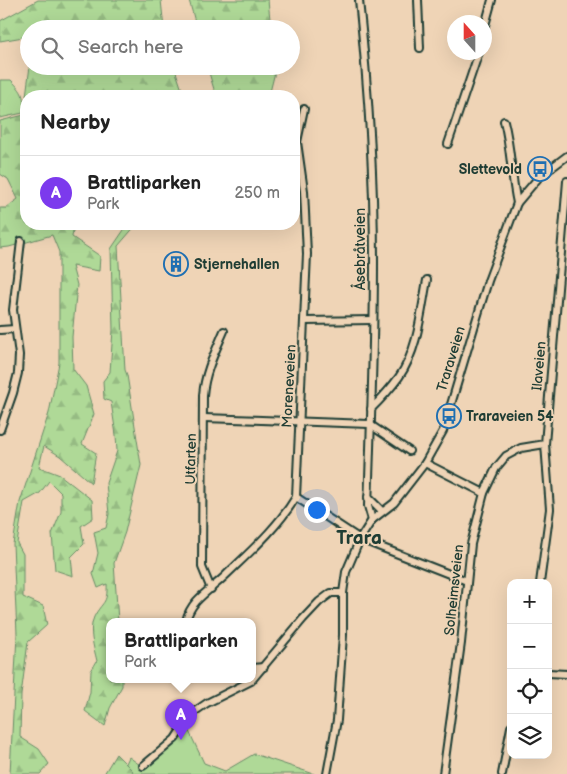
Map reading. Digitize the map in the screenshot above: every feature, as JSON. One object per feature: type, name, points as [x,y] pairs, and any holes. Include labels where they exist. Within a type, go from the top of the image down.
[{"type":"street","name":"Åsebråtveien","points":[[359,0],[365,62],[372,192],[372,409],[369,424],[368,498],[372,520]]},
{"type":"street","points":[[418,0],[420,48]]},
{"type":"street","points":[[488,15],[492,0]]},
{"type":"street","points":[[448,144],[476,60]]},
{"type":"street","name":"Moreneveien","points":[[300,128],[304,109]]},
{"type":"street","points":[[504,121],[508,138],[512,183],[517,203]]},
{"type":"street","name":"Traraveien","points":[[327,774],[337,720],[343,635],[343,593],[346,572],[360,540],[372,520],[394,503],[424,463],[443,430],[488,281],[517,203],[539,177],[567,156]]},
{"type":"street","name":"Moreneveien","points":[[296,497],[305,321],[306,254],[304,191],[300,163]]},
{"type":"street","name":"Ilaveien","points":[[541,579],[550,509],[545,444],[567,182]]},
{"type":"street","points":[[0,430],[18,373],[19,355],[14,329],[14,298],[21,241]]},
{"type":"street","points":[[372,409],[400,376],[407,362],[416,338],[427,280]]},
{"type":"street","points":[[305,321],[372,320]]},
{"type":"street","points":[[0,330],[14,329]]},
{"type":"street","name":"Utfarten","points":[[210,588],[202,568],[204,383],[224,331]]},
{"type":"street","points":[[204,418],[369,424],[409,452]]},
{"type":"street","name":"Solheimsveien","points":[[443,774],[461,643],[471,544],[484,494],[496,468],[506,456],[521,448],[545,444]]},
{"type":"street","points":[[424,463],[484,494]]},
{"type":"street","points":[[187,618],[199,598],[218,583],[271,531],[296,497],[360,540],[467,580]]},
{"type":"street","points":[[368,498],[382,512]]},
{"type":"street","points":[[256,676],[293,630],[319,602],[331,593],[343,593]]},
{"type":"street","points":[[256,668],[264,667]]},
{"type":"street","points":[[552,673],[567,674]]},
{"type":"street","points":[[143,766],[175,739],[191,714],[207,703],[248,683]]},
{"type":"street","points":[[502,774],[507,748]]},
{"type":"green space","points":[[38,0],[161,0],[163,20],[20,20],[20,38],[0,41],[0,21]]},
{"type":"green space","points":[[189,0],[268,0],[270,20],[195,20]]},
{"type":"green space","points":[[29,75],[177,75],[182,90],[27,90]]},
{"type":"green space","points":[[210,75],[274,75],[270,90],[214,90]]},
{"type":"green space","points":[[0,80],[11,80],[20,90],[20,114],[0,118]]},
{"type":"green space","points":[[20,116],[20,230],[73,230],[72,237],[100,256],[99,271],[72,266],[77,285],[72,337],[73,369],[86,386],[94,414],[82,444],[96,453],[91,483],[60,456],[44,446],[39,467],[60,475],[92,500],[93,518],[81,526],[84,544],[71,557],[73,576],[55,570],[52,534],[61,512],[61,493],[49,481],[40,493],[24,502],[17,543],[23,554],[23,597],[43,606],[47,625],[28,642],[21,695],[20,737],[39,749],[49,764],[40,774],[10,774],[17,634],[13,544],[20,502],[49,413],[59,363],[59,252],[52,235],[0,248],[0,208],[6,208],[18,199],[8,179],[0,174],[0,121]]},
{"type":"green space","points":[[124,230],[132,230],[118,246],[125,370],[141,465],[125,532],[114,563],[118,618],[106,618],[106,683],[122,683],[122,686],[110,708],[105,726],[85,711],[90,692],[91,671],[97,661],[92,639],[92,622],[107,596],[107,584],[98,588],[93,574],[98,553],[94,532],[106,528],[109,514],[106,483],[117,451],[111,402],[104,399],[103,381],[110,372],[113,330],[111,249]]},
{"type":"green space","points":[[186,725],[204,763],[225,771],[254,754],[314,774],[121,774],[129,757],[140,765]]},
{"type":"green space","points":[[116,754],[133,771],[131,774],[104,774]]},
{"type":"place","name":"Slettevold","points":[[540,169]]},
{"type":"place","name":"Stjernehallen","points":[[176,264]]},
{"type":"place","name":"Traraveien 54","points":[[449,416]]},
{"type":"place","name":"Brattliparken","points":[[181,740]]},
{"type":"district","name":"Trara","points":[[359,538]]}]
